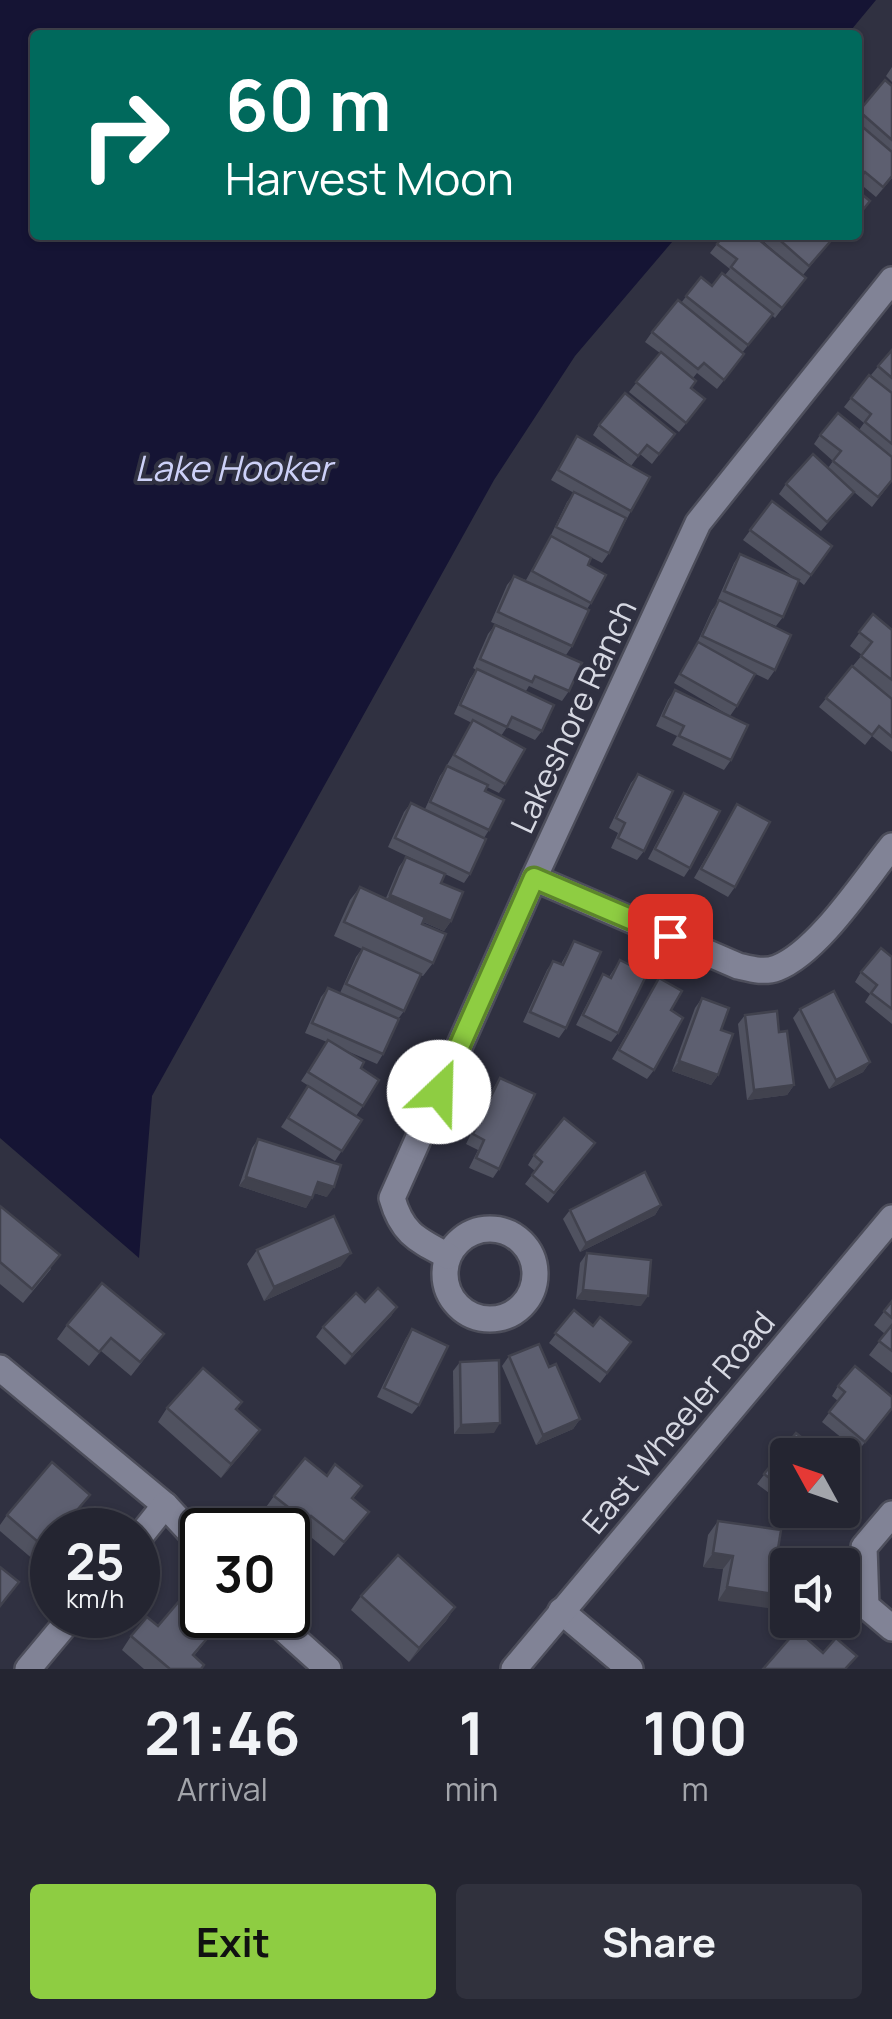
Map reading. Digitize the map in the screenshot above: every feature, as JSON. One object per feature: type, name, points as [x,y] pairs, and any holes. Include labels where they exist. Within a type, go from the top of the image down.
[{"type":"street","name":"Lakeshore Ranch","points":[[448,1256],[416,1239],[398,1220],[392,1198],[534,878],[698,523],[892,280]]},
{"type":"street","points":[[534,878],[738,966],[774,970],[805,952],[892,846]]},
{"type":"street","name":"East Wheeler Road","points":[[514,1669],[892,1218]]},
{"type":"street","points":[[0,1368],[180,1521]]},
{"type":"street","points":[[160,1513],[166,1506]]},
{"type":"street","points":[[892,1514],[864,1547],[866,1606],[892,1628]]},
{"type":"street","points":[[561,1611],[630,1669]]},
{"type":"street","points":[[28,1669],[54,1638]]},
{"type":"street","points":[[294,1638],[328,1669]]},
{"type":"water","name":"Lake Hooker","points":[[0,0],[876,0],[851,30],[30,30],[30,240],[674,240],[575,356],[494,480],[152,1096],[139,1258],[0,1138]]},
{"type":"building","points":[[885,80],[892,86],[892,140],[862,114],[862,107]]},
{"type":"building","points":[[862,126],[892,152],[892,176],[883,187],[865,172],[862,176]]},
{"type":"building","points":[[862,194],[870,201],[862,211]]},
{"type":"building","points":[[720,240],[759,240],[806,278],[782,308],[731,267],[737,259],[717,244]]},
{"type":"building","points":[[780,240],[832,240],[809,266]]},
{"type":"building","points":[[722,273],[773,314],[748,345],[686,296],[701,277],[712,286]]},
{"type":"building","points":[[678,300],[744,354],[724,380],[704,363],[698,369],[652,332]]},
{"type":"building","points":[[892,350],[892,378],[878,366]]},
{"type":"building","points":[[661,352],[696,381],[691,388],[705,399],[686,423],[636,382]]},
{"type":"building","points":[[869,375],[892,393],[892,444],[865,422],[871,414],[851,398]]},
{"type":"building","points":[[625,393],[675,434],[659,454],[647,445],[638,456],[599,425]]},
{"type":"building","points":[[838,413],[892,457],[892,480],[878,497],[833,461],[841,451],[820,435]]},
{"type":"building","points":[[577,436],[650,477],[631,511],[558,470]]},
{"type":"building","points":[[813,454],[854,492],[827,522],[786,484]]},
{"type":"building","points":[[574,492],[626,518],[609,553],[556,527]]},
{"type":"building","points":[[772,501],[832,546],[811,575],[750,530]]},
{"type":"building","points":[[551,536],[591,558],[588,565],[606,575],[591,603],[532,571]]},
{"type":"building","points":[[740,554],[799,580],[783,617],[724,591]]},
{"type":"building","points":[[514,576],[589,610],[572,646],[498,612]]},
{"type":"building","points":[[719,600],[791,635],[775,670],[702,636]]},
{"type":"building","points":[[873,614],[892,630],[892,680],[861,656],[872,642],[859,632]]},
{"type":"building","points":[[495,625],[582,663],[569,691],[535,676],[532,682],[480,659]]},
{"type":"building","points":[[698,642],[755,674],[737,706],[680,674]]},
{"type":"building","points":[[852,666],[892,699],[892,737],[879,726],[872,735],[826,698]]},
{"type":"building","points":[[477,669],[554,705],[542,731],[512,717],[507,727],[460,705]]},
{"type":"building","points":[[675,690],[748,725],[731,760],[679,736],[684,726],[663,716]]},
{"type":"building","points":[[473,720],[525,749],[505,784],[454,755]]},
{"type":"building","points":[[447,766],[488,785],[485,791],[504,800],[489,830],[430,802]]},
{"type":"building","points":[[638,774],[673,791],[644,851],[618,838],[625,823],[616,818]]},
{"type":"building","points":[[684,793],[720,811],[690,868],[655,849]]},
{"type":"building","points":[[411,803],[486,839],[470,874],[395,838]]},
{"type":"building","points":[[737,804],[770,822],[735,887],[701,869]]},
{"type":"building","points":[[406,857],[445,874],[441,883],[463,892],[451,921],[390,895]]},
{"type":"building","points":[[360,887],[425,917],[422,924],[446,934],[433,963],[344,922]]},
{"type":"building","points":[[574,941],[601,952],[566,1028],[530,1012],[553,961],[563,965]]},
{"type":"building","points":[[363,948],[421,974],[404,1011],[346,984]]},
{"type":"building","points":[[881,948],[892,957],[892,1009],[871,993],[877,985],[861,972]]},
{"type":"building","points":[[620,960],[647,974],[618,1033],[583,1015],[603,974],[611,978]]},
{"type":"building","points":[[659,978],[682,991],[671,1010],[683,1018],[654,1070],[619,1050]]},
{"type":"building","points":[[328,988],[399,1019],[383,1054],[312,1023]]},
{"type":"building","points":[[834,991],[870,1062],[836,1080],[800,1009]]},
{"type":"building","points":[[702,998],[729,1008],[721,1030],[733,1034],[718,1075],[679,1061]]},
{"type":"building","points":[[777,1011],[779,1032],[787,1031],[794,1085],[754,1090],[745,1015]]},
{"type":"building","points":[[328,1040],[364,1062],[361,1068],[379,1080],[363,1106],[308,1072]]},
{"type":"building","points":[[500,1078],[535,1094],[499,1169],[476,1158],[484,1140],[473,1134]]},
{"type":"building","points":[[308,1086],[362,1120],[342,1151],[288,1118]]},
{"type":"building","points":[[564,1118],[595,1143],[554,1193],[532,1175],[542,1162],[534,1155]]},
{"type":"building","points":[[258,1139],[341,1165],[334,1187],[318,1182],[312,1198],[246,1177]]},
{"type":"building","points":[[645,1172],[661,1205],[586,1243],[570,1210]]},
{"type":"building","points":[[0,1206],[60,1255],[32,1289],[0,1262]]},
{"type":"building","points":[[334,1216],[351,1253],[274,1287],[257,1250]]},
{"type":"building","points":[[587,1253],[651,1260],[648,1296],[583,1290]]},
{"type":"building","points":[[102,1283],[164,1334],[140,1362],[111,1338],[99,1352],[67,1325]]},
{"type":"building","points":[[378,1288],[397,1307],[352,1355],[323,1327],[356,1293],[365,1302]]},
{"type":"building","points":[[892,1301],[892,1318],[884,1311]]},
{"type":"building","points":[[574,1310],[593,1326],[600,1317],[631,1342],[607,1373],[555,1333]]},
{"type":"building","points":[[892,1325],[892,1351],[879,1341]]},
{"type":"building","points":[[412,1329],[448,1346],[419,1405],[384,1388]]},
{"type":"building","points":[[539,1344],[549,1367],[556,1364],[580,1419],[543,1435],[509,1356]]},
{"type":"building","points":[[499,1360],[500,1423],[461,1425],[460,1362]]},
{"type":"building","points":[[855,1366],[892,1397],[892,1408],[865,1442],[829,1412],[845,1392],[838,1386]]},
{"type":"building","points":[[203,1368],[242,1402],[236,1409],[260,1430],[231,1464],[167,1408]]},
{"type":"building","points":[[305,1458],[327,1476],[335,1464],[362,1486],[352,1498],[369,1512],[344,1542],[310,1517],[310,1508],[289,1508],[274,1496]]},
{"type":"building","points":[[52,1462],[90,1495],[79,1508],[30,1508],[30,1535],[7,1515]]},
{"type":"building","points":[[718,1521],[781,1530],[778,1548],[770,1548],[770,1593],[727,1587],[733,1556],[713,1553]]},
{"type":"building","points":[[398,1555],[455,1607],[419,1648],[361,1596]]},
{"type":"building","points":[[0,1567],[19,1582],[0,1606]]},
{"type":"building","points":[[180,1600],[180,1638],[207,1638],[193,1655],[204,1665],[201,1669],[170,1669],[133,1638],[160,1638],[160,1624]]},
{"type":"building","points":[[790,1638],[806,1638],[823,1653],[836,1638],[857,1656],[845,1669],[763,1669]]},
{"type":"route","points":[[439,1092],[534,878],[670,936]]}]
